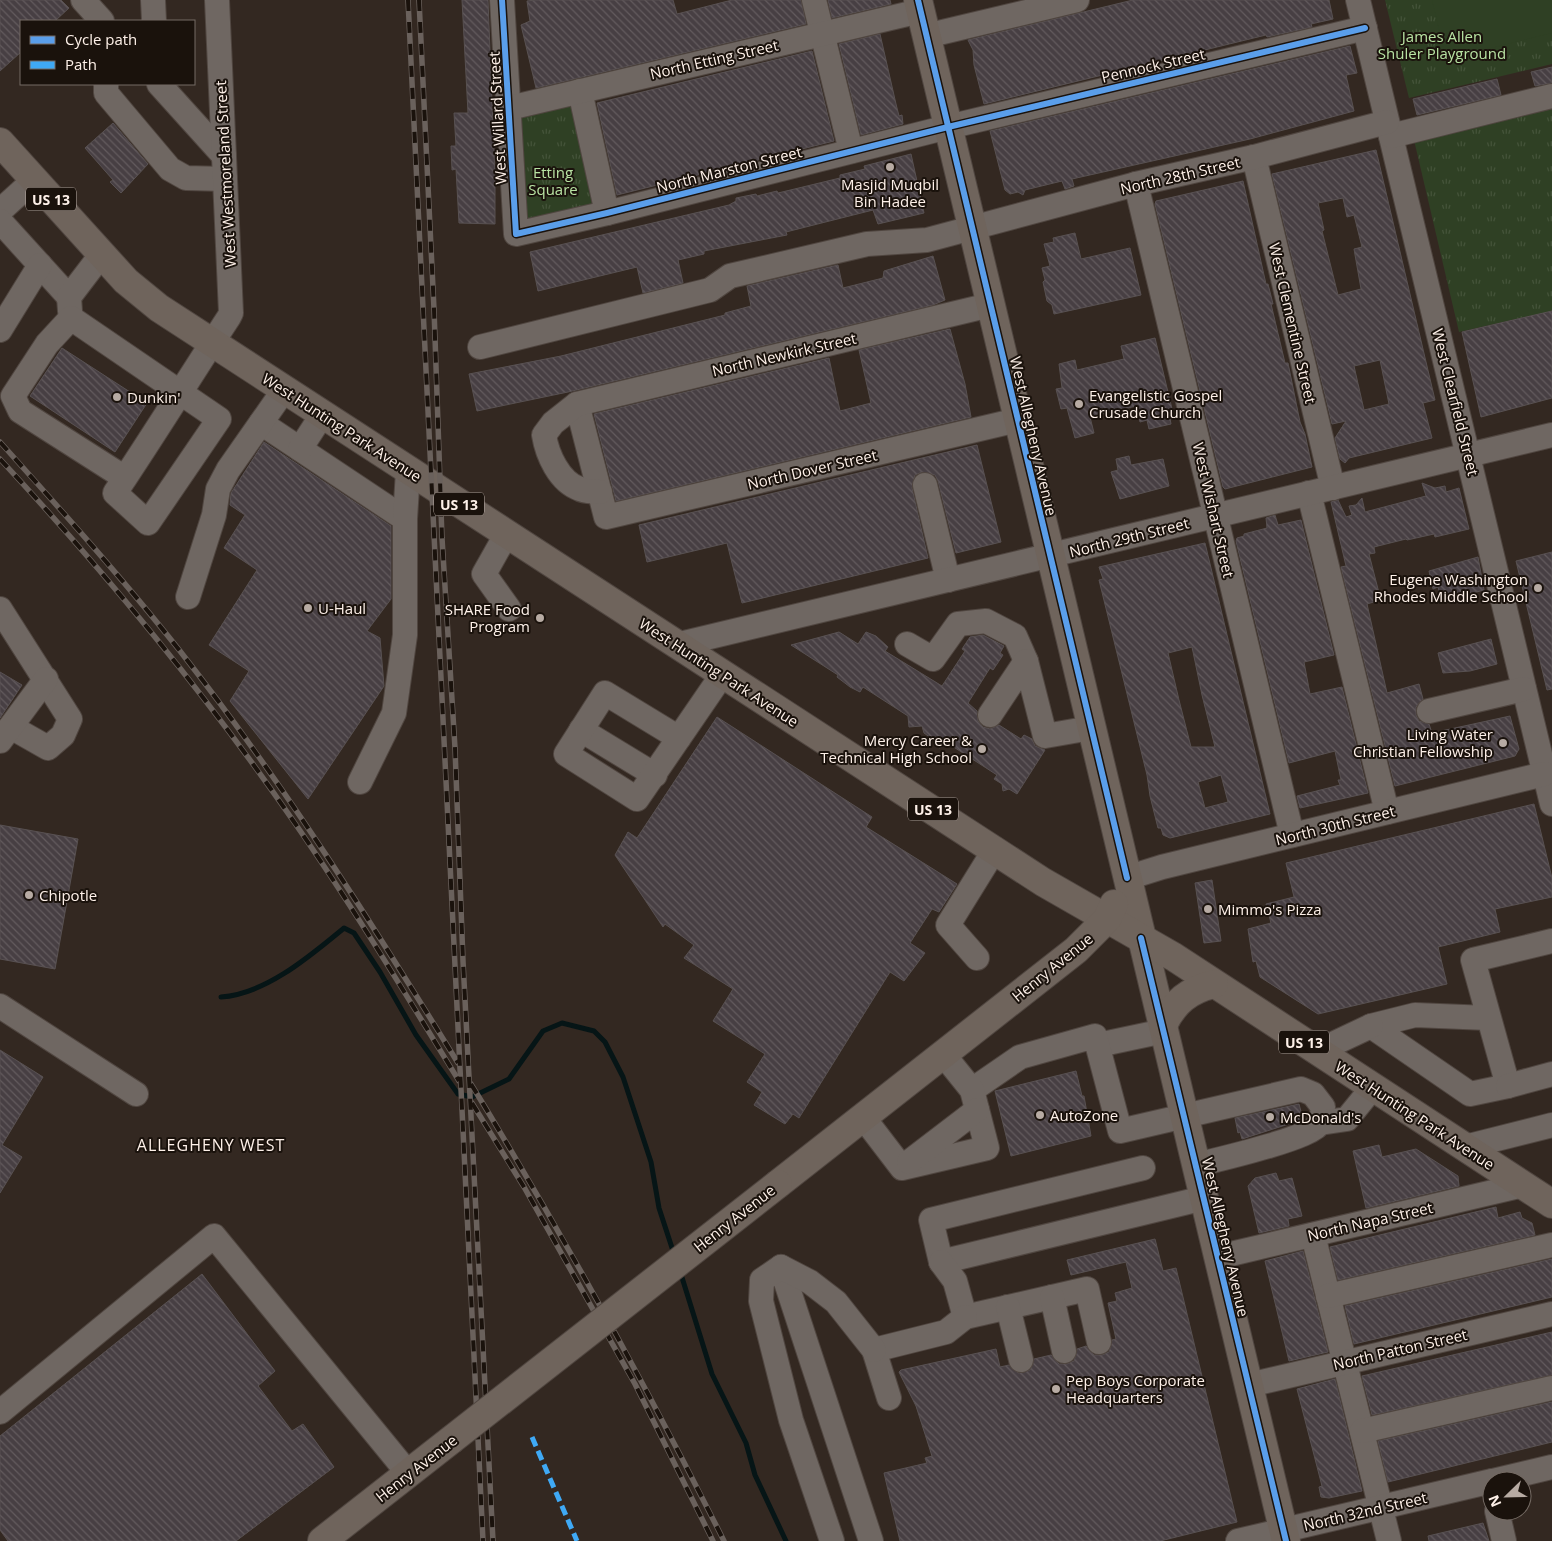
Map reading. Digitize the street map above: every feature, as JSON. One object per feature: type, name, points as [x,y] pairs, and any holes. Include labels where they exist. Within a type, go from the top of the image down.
[{"type":"main road","name":"West Allegheny Avenue","points":[[921,16],[1140,938],[1285,1536]]},
{"type":"main road","name":"West Hunting Park Avenue","points":[[0,142],[101,255],[147,300],[506,535],[995,849],[1043,882],[1140,938],[1214,984],[1552,1204]]},
{"type":"main road","name":"Henry Avenue","points":[[322,1541],[1076,950],[1107,919],[1127,878]]},
{"type":"main road","points":[[1163,1028],[1169,1012],[1181,998],[1200,987],[1214,984]]},
{"type":"street","points":[[83,0],[101,20]]},
{"type":"street","points":[[153,0],[154,20]]},
{"type":"street","name":"West Westmoreland Street","points":[[180,394],[219,419],[148,523],[115,493],[230,317],[232,309],[216,0]]},
{"type":"street","name":"West Willard Street","points":[[502,0],[516,234]]},
{"type":"street","points":[[814,0],[851,152]]},
{"type":"street","points":[[921,16],[1077,0]]},
{"type":"street","name":"West Clearfield Street","points":[[1358,0],[1552,804]]},
{"type":"street","name":"North Etting Street","points":[[509,108],[822,34],[921,16]]},
{"type":"street","name":"Pennock Street","points":[[948,127],[1365,28]]},
{"type":"street","points":[[106,85],[106,93],[170,170],[186,178],[225,167],[160,85]]},
{"type":"street","points":[[580,91],[607,214]]},
{"type":"street","name":"North 28th Street","points":[[480,347],[710,290],[730,276],[867,244],[927,240],[972,230],[1136,184],[1552,96]]},
{"type":"street","name":"North Marston Street","points":[[516,234],[607,214],[948,127]]},
{"type":"street","name":"West Clementine Street","points":[[1254,158],[1333,488]]},
{"type":"street","points":[[0,211],[34,180]]},
{"type":"street","name":"West Wishart Street","points":[[1136,184],[1292,836]]},
{"type":"street","points":[[0,221],[40,264],[70,307],[180,394]]},
{"type":"street","points":[[101,255],[47,344],[11,390],[20,411],[126,478]]},
{"type":"street","points":[[0,330],[40,264]]},
{"type":"street","name":"North Newkirk Street","points":[[577,404],[990,304]]},
{"type":"street","points":[[188,596],[214,515],[218,490],[228,470],[284,390]]},
{"type":"street","points":[[577,404],[600,492],[580,490],[568,481],[547,452],[544,434],[553,423],[577,404]]},
{"type":"street","points":[[300,449],[322,415]]},
{"type":"street","name":"North Dover Street","points":[[600,492],[606,517],[1018,420]]},
{"type":"street","points":[[261,423],[405,518]]},
{"type":"street","name":"North 29th Street","points":[[676,645],[1552,435]]},
{"type":"street","points":[[360,782],[394,713],[405,635],[405,518],[408,471]]},
{"type":"street","points":[[925,485],[948,580]]},
{"type":"street","points":[[1309,493],[1387,812]]},
{"type":"street","points":[[506,535],[484,574],[509,609]]},
{"type":"street","points":[[0,609],[46,679],[70,718],[62,736],[48,748],[5,734],[46,679]]},
{"type":"street","points":[[907,644],[933,659],[958,624],[986,621],[1015,636],[1026,661],[1045,736],[1091,728]]},
{"type":"street","points":[[990,715],[1026,661]]},
{"type":"street","points":[[680,738],[605,693],[566,754],[637,799],[655,775],[680,738],[722,674]]},
{"type":"street","points":[[1429,711],[1524,689]]},
{"type":"street","name":"North 30th Street","points":[[1127,878],[1157,868],[1387,812],[1547,777]]},
{"type":"street","points":[[978,958],[948,925],[995,849]]},
{"type":"street","points":[[1508,1086],[1473,960],[1552,940]]},
{"type":"street","points":[[0,1006],[136,1094]]},
{"type":"street","points":[[1318,1051],[1371,1026],[1415,1015],[1488,1018]]},
{"type":"street","points":[[1371,1026],[1470,1094],[1552,1074]]},
{"type":"street","points":[[1098,1045],[1163,1028]]},
{"type":"street","points":[[902,1168],[1020,1057],[1096,1036],[1120,1131],[1301,1089],[1313,1094],[1322,1107],[1320,1123]]},
{"type":"street","points":[[902,1168],[987,1148],[975,1100],[943,1054]]},
{"type":"street","points":[[1196,1165],[1246,1153],[1310,1133],[1320,1123],[1347,1119],[1373,1087]]},
{"type":"street","points":[[863,1117],[902,1168]]},
{"type":"street","points":[[1465,1147],[1552,1125]]},
{"type":"street","points":[[965,1317],[955,1280],[941,1262],[931,1220],[1143,1168]]},
{"type":"street","name":"North Napa Street","points":[[1218,1257],[1523,1185]]},
{"type":"street","points":[[941,1262],[1204,1198]]},
{"type":"street","points":[[1313,1235],[1389,1541]]},
{"type":"street","points":[[0,1412],[214,1236],[408,1473]]},
{"type":"street","points":[[1328,1296],[1552,1245]]},
{"type":"street","points":[[781,1267],[810,1282],[836,1302],[874,1350],[889,1398]]},
{"type":"street","points":[[781,1267],[762,1280],[760,1301],[791,1420],[832,1541]]},
{"type":"street","points":[[781,1267],[871,1541]]},
{"type":"street","points":[[874,1350],[946,1332],[965,1317],[1087,1289],[1099,1342]]},
{"type":"street","points":[[1052,1297],[1064,1351]]},
{"type":"street","points":[[1008,1307],[1021,1360]]},
{"type":"street","name":"North Patton Street","points":[[1249,1385],[1552,1314]]},
{"type":"street","points":[[1362,1431],[1552,1388]]},
{"type":"street","name":"North 32nd Street","points":[[1532,1472],[1552,1467]]},
{"type":"street","name":"North 32nd Street","points":[[1238,1541],[1285,1536],[1381,1507],[1482,1485]]},
{"type":"street","points":[[1499,1521],[1504,1541]]},
{"type":"green space","name":"James Allen Shuler Playground","points":[[1385,0],[1552,0],[1552,64],[1409,98]]},
{"type":"green space","points":[[1432,0],[1552,0],[1552,33],[1446,59]]},
{"type":"green space","name":"Etting Square","points":[[570,102],[593,206],[523,223],[515,115]]},
{"type":"green space","points":[[1552,108],[1552,311],[1459,332],[1414,140]]},
{"type":"building","points":[[0,0],[61,0],[69,8],[56,20],[20,20],[20,53],[0,71]]},
{"type":"building","points":[[462,0],[488,0],[495,224],[459,223],[456,169],[452,170],[451,146],[456,146],[454,113],[468,113]]},
{"type":"building","points":[[673,0],[677,14],[732,0],[801,0],[806,24],[536,88],[521,25],[530,21],[527,1]]},
{"type":"building","points":[[828,0],[890,0],[891,4],[832,18]]},
{"type":"building","points":[[1133,0],[1329,0],[1333,19],[1311,24],[1312,27],[1267,37],[1266,35],[984,104],[974,65],[973,50],[968,40]]},
{"type":"building","points":[[880,34],[899,116],[902,115],[903,124],[861,135],[839,44]]},
{"type":"building","points":[[1350,46],[1357,73],[1346,75],[1354,111],[1250,139],[1072,179],[1074,186],[1065,189],[1062,181],[1025,190],[1023,195],[1018,192],[1010,194],[1005,190],[990,131]]},
{"type":"building","points":[[812,51],[834,141],[617,195],[597,103]]},
{"type":"building","points":[[1552,67],[1552,83],[1535,86],[1531,72]]},
{"type":"building","points":[[1497,79],[1501,95],[1417,115],[1413,99]]},
{"type":"building","points":[[113,123],[148,164],[121,193],[110,182],[113,180],[85,148]]},
{"type":"building","points":[[1376,150],[1435,400],[1423,403],[1432,438],[1349,458],[1345,463],[1340,459],[1335,438],[1346,421],[1332,424],[1272,174]],"holes":[[[1343,198],[1347,217],[1354,215],[1362,247],[1354,249],[1361,289],[1338,295],[1322,231],[1324,230],[1318,203]],[[1380,360],[1389,404],[1364,410],[1354,366]]]},
{"type":"building","points":[[911,154],[924,213],[878,224],[873,210],[786,232],[787,235],[704,251],[704,254],[678,260],[683,283],[643,293],[637,267],[538,291],[530,252],[729,205],[736,201],[736,198],[756,194],[757,196],[777,191],[778,193],[840,178],[840,175],[865,169],[864,166]]},
{"type":"building","points":[[1243,181],[1266,284],[1268,284],[1273,304],[1271,304],[1285,363],[1288,363],[1300,422],[1305,434],[1312,467],[1225,489],[1155,204],[1156,201]]},
{"type":"building","points":[[1075,233],[1081,259],[1130,248],[1141,295],[1054,314],[1052,305],[1047,301],[1043,282],[1045,280],[1042,268],[1050,266],[1044,244],[1054,242],[1053,238]]},
{"type":"building","points":[[933,256],[945,300],[933,305],[568,392],[477,411],[469,374],[561,356],[725,315],[725,313],[751,306],[747,286],[838,265],[843,288],[883,278],[884,271]]},
{"type":"building","points":[[1552,311],[1552,398],[1481,417],[1462,332]]},
{"type":"building","points":[[950,329],[965,384],[971,417],[616,501],[594,414],[829,358],[840,411],[871,403],[859,350]]},
{"type":"building","points":[[1155,338],[1173,413],[1169,413],[1171,424],[1149,429],[1147,420],[1140,422],[1136,406],[1090,417],[1094,433],[1075,438],[1067,408],[1061,409],[1056,389],[1062,388],[1059,364],[1075,360],[1077,370],[1124,359],[1121,346]]},
{"type":"building","points":[[62,348],[147,403],[115,452],[30,396]]},
{"type":"building","name":"U-Haul","points":[[264,442],[391,526],[391,599],[367,631],[380,638],[384,686],[308,799],[230,701],[249,671],[209,645],[257,570],[224,548],[245,515],[230,505],[231,493]]},
{"type":"building","points":[[977,445],[1001,542],[956,553],[938,481],[935,475],[922,472],[915,475],[912,488],[928,558],[742,603],[727,543],[647,562],[639,525]]},
{"type":"building","points":[[1129,456],[1131,465],[1163,459],[1169,486],[1120,499],[1111,472],[1118,470],[1116,459]]},
{"type":"building","points":[[1422,483],[1435,488],[1445,486],[1446,492],[1459,488],[1469,529],[1435,537],[1434,534],[1406,539],[1374,547],[1375,553],[1369,554],[1379,593],[1375,594],[1377,601],[1367,604],[1387,693],[1419,684],[1423,699],[1416,707],[1416,715],[1419,721],[1429,724],[1432,733],[1510,716],[1519,749],[1515,756],[1395,786],[1341,567],[1346,566],[1331,502],[1338,500],[1346,517],[1352,515],[1349,506],[1356,505],[1362,498],[1365,512],[1426,496]]},
{"type":"building","points":[[1275,515],[1278,525],[1301,520],[1334,655],[1304,662],[1310,694],[1342,687],[1368,793],[1300,808],[1297,796],[1340,785],[1338,780],[1341,780],[1335,751],[1289,763],[1236,541],[1237,538],[1244,536],[1244,534],[1267,528],[1266,518]]},
{"type":"building","points":[[1205,543],[1270,814],[1170,838],[1163,835],[1161,828],[1158,828],[1147,775],[1099,580],[1103,579],[1099,567]],"holes":[[[1192,647],[1202,695],[1215,747],[1191,747],[1168,653]],[[1221,775],[1228,802],[1205,808],[1198,782]]]},
{"type":"building","name":"Eugene Washington Rhodes Middle School","points":[[1552,552],[1552,689],[1547,690],[1516,561]]},
{"type":"building","points":[[1478,557],[1484,590],[1442,601],[1438,587],[1433,589],[1429,571]]},
{"type":"building","points":[[839,632],[858,644],[866,632],[876,636],[888,647],[885,651],[942,686],[965,651],[962,649],[970,637],[983,635],[1004,646],[1000,653],[1003,655],[993,670],[990,668],[968,703],[977,711],[978,721],[983,727],[990,729],[999,725],[1021,739],[1024,735],[1032,739],[1035,746],[1045,750],[1017,794],[1009,789],[1003,791],[1002,784],[994,779],[997,775],[949,744],[939,748],[938,743],[924,733],[922,726],[909,727],[908,716],[863,687],[860,692],[850,687],[837,677],[838,675],[791,645]]},
{"type":"building","points":[[1491,639],[1497,664],[1470,671],[1443,673],[1438,653]]},
{"type":"building","points":[[0,672],[22,685],[0,718]]},
{"type":"building","points":[[717,717],[872,817],[866,827],[957,884],[939,912],[932,909],[910,943],[925,953],[904,981],[890,972],[799,1118],[793,1114],[785,1124],[754,1105],[762,1092],[747,1082],[765,1054],[713,1021],[733,989],[684,958],[694,945],[665,924],[663,927],[615,855],[628,832],[637,838]]},
{"type":"building","points":[[1534,804],[1552,878],[1552,897],[1495,909],[1500,932],[1438,947],[1447,984],[1318,1014],[1260,977],[1256,961],[1253,962],[1248,929],[1271,923],[1266,904],[1294,897],[1286,863]]},
{"type":"building","points":[[0,825],[78,839],[55,969],[0,959]]},
{"type":"building","points":[[1212,880],[1221,941],[1204,943],[1195,883]]},
{"type":"building","points":[[0,1050],[43,1077],[2,1145],[22,1157],[0,1193]]},
{"type":"building","points":[[1076,1071],[1082,1096],[1084,1096],[1091,1136],[1011,1156],[995,1091]]},
{"type":"building","name":"McDonald's","points":[[1299,1104],[1303,1119],[1242,1139],[1240,1132],[1238,1133],[1235,1118]]},
{"type":"building","points":[[1379,1145],[1382,1157],[1416,1149],[1458,1176],[1459,1186],[1366,1208],[1353,1151]]},
{"type":"building","points":[[1276,1173],[1279,1181],[1292,1178],[1302,1216],[1288,1219],[1289,1226],[1259,1233],[1248,1186],[1255,1178]]},
{"type":"building","points":[[1496,1207],[1498,1218],[1520,1212],[1522,1218],[1532,1223],[1535,1235],[1338,1280],[1330,1247]]},
{"type":"building","name":"Pep Boys Corporate Headquarters","points":[[1155,1239],[1163,1271],[1176,1268],[1237,1522],[1160,1541],[900,1541],[884,1473],[927,1463],[925,1458],[932,1456],[916,1406],[899,1372],[996,1349],[1000,1367],[1009,1365],[1018,1373],[1030,1370],[1034,1359],[1051,1355],[1059,1364],[1067,1364],[1074,1361],[1077,1349],[1086,1346],[1094,1355],[1102,1355],[1109,1352],[1112,1340],[1116,1339],[1108,1303],[1117,1301],[1115,1293],[1132,1288],[1126,1262],[1071,1275],[1067,1260]]},
{"type":"building","points":[[1303,1251],[1328,1352],[1289,1361],[1265,1261]]},
{"type":"building","points":[[1552,1259],[1552,1297],[1354,1344],[1345,1306]]},
{"type":"building","points":[[202,1274],[275,1371],[258,1386],[292,1431],[303,1424],[334,1467],[236,1541],[8,1541],[0,1530],[0,1436]]},
{"type":"building","points":[[1552,1332],[1552,1375],[1372,1415],[1362,1376]]},
{"type":"building","points":[[1335,1379],[1362,1491],[1329,1498],[1321,1497],[1319,1487],[1322,1486],[1297,1389]]},
{"type":"building","points":[[1552,1402],[1552,1442],[1388,1482],[1378,1441]]},
{"type":"building","points":[[1483,1523],[1489,1541],[1429,1541],[1428,1536]]},
{"type":"waterway","points":[[221,997],[254,989],[271,981],[287,972],[344,928],[354,933],[380,972],[416,1035],[458,1094],[472,1097],[509,1079],[543,1031],[562,1023],[594,1031],[605,1042],[623,1077],[651,1162],[659,1208],[674,1254]]},
{"type":"waterway","points":[[680,1271],[712,1374],[746,1443],[755,1475],[786,1541]]},
{"type":"railway","points":[[408,0],[483,1541]]},
{"type":"railway","points":[[419,0],[434,309],[442,538],[455,748],[463,961],[493,1541]]},
{"type":"railway","points":[[0,442],[137,598],[218,700],[325,853],[458,1063]]},
{"type":"railway","points":[[0,459],[78,545],[189,679],[224,725],[292,819],[335,883],[459,1081]]},
{"type":"railway","points":[[471,1084],[538,1196],[602,1310],[724,1541]]},
{"type":"railway","points":[[472,1103],[524,1187],[635,1384],[713,1541]]},
{"type":"marked path","points":[[532,1437],[577,1541]]},
{"type":"cycle path","points":[[502,0],[516,234],[948,127],[1365,28]]},
{"type":"cycle path","points":[[918,0],[1127,878]]},
{"type":"cycle path","points":[[1141,938],[1286,1541]]},
{"type":"place","name":"Masjid Muqbil Bin Hadee","points":[[890,167]]},
{"type":"place","name":"Dunkin'","points":[[117,397]]},
{"type":"place","name":"Evangelistic Gospel Crusade Church","points":[[1079,404]]},
{"type":"place","name":"Eugene Washington Rhodes Middle School","points":[[1538,588]]},
{"type":"place","name":"U-Haul","points":[[308,608]]},
{"type":"place","name":"SHARE Food Program","points":[[540,618]]},
{"type":"place","name":"Living Water Christian Fellowship","points":[[1503,743]]},
{"type":"place","name":"Mercy Career & Technical High School","points":[[982,749]]},
{"type":"place","name":"Chipotle","points":[[29,895]]},
{"type":"place","name":"Mimmo's Pizza","points":[[1208,909]]},
{"type":"place","name":"AutoZone","points":[[1040,1115]]},
{"type":"place","name":"McDonald's","points":[[1270,1117]]},
{"type":"place","name":"Pep Boys Corporate Headquarters","points":[[1056,1389]]},
{"type":"district","name":"ALLEGHENY WEST","points":[[211,1145]]}]
